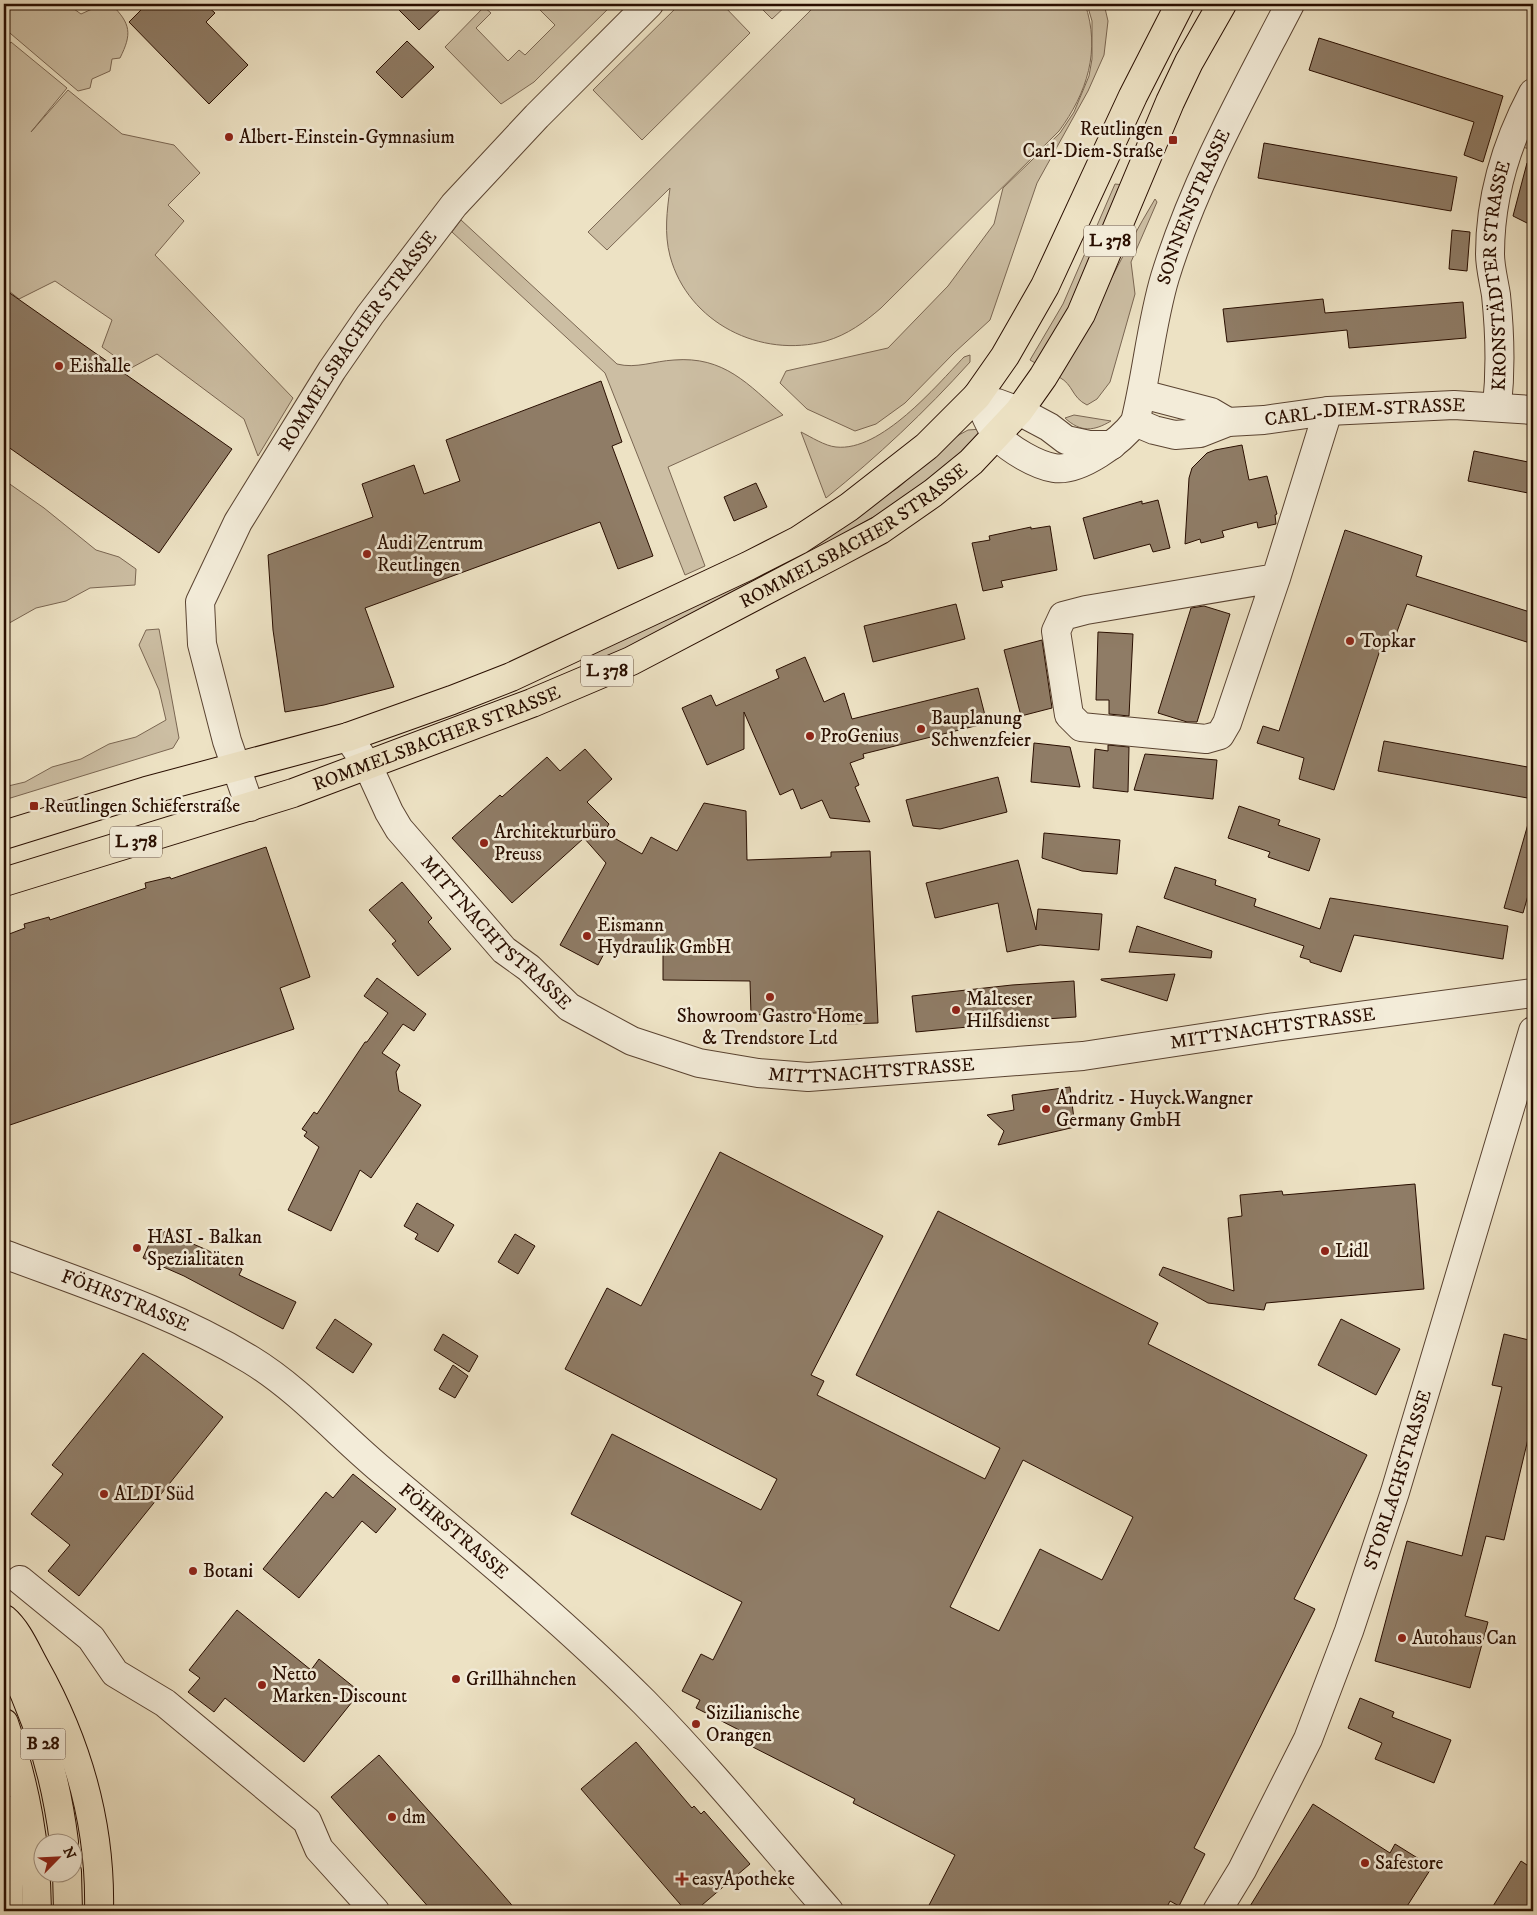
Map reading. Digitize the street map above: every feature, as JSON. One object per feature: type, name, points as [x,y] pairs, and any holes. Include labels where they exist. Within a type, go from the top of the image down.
[{"type":"main road","name":"ROMMELSBACHER STRASSE","points":[[4,835],[146,791],[348,737],[511,677],[799,540],[849,507],[927,446],[977,396],[1005,356],[1045,286],[1132,96],[1180,4]]},
{"type":"main road","name":"ROMMELSBACHER STRASSE","points":[[4,882],[250,807],[368,766],[532,703],[631,661],[827,559],[880,530],[933,493],[971,462],[1019,411],[1043,377],[1081,314],[1170,102],[1189,62],[1222,4]]},
{"type":"main road","points":[[4,1619],[11,1626],[43,1682],[67,1732],[79,1766],[92,1822],[99,1911]]},
{"type":"main road","name":"B 28","points":[[4,1651],[16,1674],[45,1750],[55,1788],[62,1832]]},
{"type":"main road","name":"B 28","points":[[4,1723],[18,1763],[27,1801],[36,1876],[37,1911]]},
{"type":"main road","points":[[4,1809],[8,1855],[9,1911]]},
{"type":"main road","points":[[67,1882],[68,1911]]},
{"type":"street","name":"ROMMELSBACHER STRASSE","points":[[250,807],[227,741],[202,644],[200,602],[238,522],[332,370],[370,315],[449,212],[537,116],[649,4]]},
{"type":"street","name":"SONNENSTRASSE","points":[[1135,422],[1165,278],[1183,225],[1221,135],[1290,4]]},
{"type":"street","name":"KRONSTÄDTER STRASSE","points":[[1496,406],[1500,364],[1499,330],[1490,256],[1493,201],[1517,123],[1533,93]]},
{"type":"street","points":[[1142,394],[1211,412],[1228,422]]},
{"type":"street","points":[[977,396],[1019,411],[1049,427],[1066,440],[1088,445],[1112,445]]},
{"type":"street","points":[[977,396],[997,436],[1025,456],[1055,468],[1081,463],[1125,436],[1135,422]]},
{"type":"street","name":"CARL-DIEM-STRASSE","points":[[1135,422],[1154,430],[1176,435],[1200,433],[1228,422],[1264,420],[1328,411],[1454,405],[1496,406],[1533,410]]},
{"type":"street","points":[[1276,578],[1095,608],[1063,616],[1056,632],[1069,715],[1081,727],[1206,739],[1220,736],[1227,724],[1276,578],[1328,411]]},
{"type":"street","name":"MITTNACHTSTRASSE","points":[[348,737],[368,766],[399,829],[504,950],[529,968],[569,1007],[632,1041],[699,1063],[758,1073],[808,1077],[1054,1058],[1533,993]]},
{"type":"street","name":"STORLACHSTRASSE","points":[[1217,1911],[1242,1870],[1308,1739],[1349,1631],[1396,1492],[1533,1031]]},
{"type":"street","name":"FÖHRSTRASSE","points":[[4,1254],[126,1298],[167,1317],[235,1350],[282,1383],[366,1458],[541,1606],[603,1662],[715,1777],[829,1911]]},
{"type":"street","points":[[20,1580],[91,1638],[115,1673],[164,1704],[307,1821],[319,1849],[375,1911]]},
{"type":"shaded area","points":[[4,4],[67,4],[81,14],[103,4],[112,5],[123,18],[128,30],[124,50],[120,58],[112,59],[110,71],[92,79],[90,88],[78,91],[4,28]]},
{"type":"shaded area","points":[[534,4],[613,4],[534,82],[501,104],[445,47],[484,7],[491,13],[476,28],[508,61],[519,50],[525,55],[555,25]]},
{"type":"shaded area","points":[[680,4],[722,4],[750,33],[642,140],[593,90]]},
{"type":"shaded area","points":[[757,4],[788,4],[772,19]]},
{"type":"shaded area","points":[[817,4],[1085,4],[1090,21],[1091,54],[1084,86],[1069,117],[1059,131],[881,308],[855,328],[826,341],[801,345],[777,345],[753,340],[730,330],[710,317],[693,300],[679,280],[670,256],[667,239],[670,188],[607,250],[588,232]]},
{"type":"shaded area","points":[[1087,4],[1104,4],[1108,21],[1104,55],[1088,91],[1037,183],[990,320],[954,353],[905,403],[876,424],[855,431],[807,409],[780,383],[786,371],[888,348],[948,286],[994,224],[1003,188],[1060,133],[1074,112],[1089,76],[1092,59],[1092,21]]},
{"type":"shaded area","points":[[11,42],[67,88],[31,132],[68,90],[122,134],[174,145],[200,173],[168,205],[184,221],[155,255],[293,398],[258,456],[244,419],[157,354],[131,368],[102,347],[112,320],[55,281],[19,299],[4,287],[4,51]]},
{"type":"shaded area","points":[[1533,115],[1533,150],[1519,146]]},
{"type":"shaded area","points":[[1115,184],[1124,185],[1070,308],[1037,364],[1030,360],[1063,304]]},
{"type":"shaded area","points":[[1155,199],[1157,202],[1131,262],[1135,294],[1110,382],[1097,399],[1087,405],[1059,377]]},
{"type":"shaded area","points":[[461,220],[617,364],[631,366],[674,360],[692,360],[721,367],[746,383],[783,415],[668,467],[705,566],[685,575],[605,373],[452,232]]},
{"type":"shaded area","points":[[970,355],[970,362],[918,416],[883,450],[826,498],[801,432],[836,447],[853,446],[871,439],[906,415],[964,357]]},
{"type":"shaded area","points":[[1074,415],[1111,421],[1099,427],[1088,429],[1077,426],[1065,418]]},
{"type":"shaded area","points":[[982,429],[979,438],[906,499],[669,630],[596,662],[590,660],[592,653],[769,571],[809,548],[899,487],[957,436],[968,430]]},
{"type":"shaded area","points":[[4,480],[44,508],[96,550],[119,557],[136,569],[135,585],[90,588],[66,601],[36,608],[4,626]]},
{"type":"shaded area","points":[[159,629],[179,738],[173,748],[4,800],[4,787],[25,782],[52,767],[81,759],[109,744],[136,737],[166,720],[159,690],[139,645],[146,630]]},
{"type":"building","points":[[147,4],[205,4],[215,13],[206,22],[248,65],[209,104],[129,22]]},
{"type":"building","points":[[393,4],[446,4],[419,30]]},
{"type":"building","points":[[1319,38],[1503,96],[1483,162],[1464,155],[1474,122],[1309,70]]},
{"type":"building","points":[[407,41],[434,67],[402,98],[376,72]]},
{"type":"building","points":[[1264,143],[1457,177],[1451,211],[1258,178]]},
{"type":"building","points":[[1527,163],[1533,164],[1533,226],[1513,216]]},
{"type":"building","points":[[1452,230],[1470,232],[1467,271],[1449,269]]},
{"type":"building","name":"Eishalle","points":[[4,289],[232,449],[159,553],[4,444]]},
{"type":"building","points":[[1323,299],[1325,313],[1463,302],[1466,338],[1349,348],[1347,330],[1227,342],[1223,309]]},
{"type":"building","points":[[601,381],[622,442],[612,446],[653,556],[618,569],[600,522],[365,608],[394,687],[324,705],[285,712],[273,630],[268,555],[373,517],[362,484],[414,465],[424,494],[460,481],[446,440]]},
{"type":"building","points":[[1242,445],[1249,480],[1267,476],[1277,514],[1275,515],[1276,524],[1258,528],[1257,522],[1222,531],[1224,537],[1201,543],[1200,539],[1185,544],[1189,478],[1192,468],[1207,453]]},
{"type":"building","points":[[1474,451],[1533,463],[1533,494],[1468,481]]},
{"type":"building","points":[[756,483],[767,507],[734,521],[724,497]]},
{"type":"building","points":[[1158,500],[1170,548],[1153,552],[1150,544],[1094,559],[1083,518],[1142,501],[1142,504]]},
{"type":"building","points":[[1050,526],[1057,570],[1001,581],[1003,587],[983,591],[972,543],[990,540],[989,536],[1031,527],[1031,529]]},
{"type":"building","points":[[1345,530],[1422,556],[1416,576],[1533,613],[1533,644],[1407,604],[1394,640],[1384,638],[1334,790],[1299,779],[1304,758],[1257,743],[1263,726],[1279,731]]},
{"type":"building","points":[[956,604],[965,639],[873,662],[864,626]]},
{"type":"building","points":[[1204,606],[1230,614],[1197,722],[1187,722],[1158,713],[1191,608]]},
{"type":"building","points":[[1098,632],[1133,634],[1129,716],[1109,714],[1109,700],[1096,700]]},
{"type":"building","points":[[1042,640],[1052,708],[1021,716],[1004,650]]},
{"type":"building","points":[[805,657],[824,702],[844,693],[852,719],[978,688],[987,723],[863,754],[864,758],[850,763],[859,785],[855,787],[870,822],[830,818],[822,800],[801,809],[793,789],[780,795],[744,712],[744,749],[707,765],[682,708],[711,695],[716,706],[779,678],[776,670]]},
{"type":"building","points":[[1384,741],[1533,768],[1533,799],[1378,771]]},
{"type":"building","points":[[1034,743],[1070,747],[1080,787],[1031,782]]},
{"type":"building","points":[[1108,745],[1129,747],[1128,792],[1093,788],[1095,749],[1108,751]]},
{"type":"building","points":[[585,749],[612,779],[587,802],[609,824],[604,832],[642,854],[651,837],[677,851],[704,803],[746,811],[747,860],[831,857],[831,852],[870,851],[878,1023],[847,1024],[847,1012],[751,1015],[750,981],[663,980],[663,944],[607,948],[598,965],[560,945],[606,863],[584,838],[512,903],[452,838],[500,795],[502,797],[547,757],[560,771]]},
{"type":"building","points":[[1145,754],[1217,760],[1213,799],[1134,790]]},
{"type":"building","points":[[998,777],[1007,812],[940,829],[913,826],[906,800]]},
{"type":"building","points":[[1239,806],[1280,820],[1278,825],[1320,839],[1309,871],[1268,857],[1270,852],[1228,838]]},
{"type":"building","points":[[1528,824],[1533,825],[1533,878],[1523,913],[1504,908]]},
{"type":"building","points":[[1044,833],[1120,840],[1117,874],[1082,871],[1042,858]]},
{"type":"building","points":[[266,847],[310,977],[280,988],[294,1029],[4,1127],[4,936],[25,928],[24,924],[49,917],[50,920],[146,888],[145,883],[170,877],[171,879]]},
{"type":"building","points":[[1018,860],[1036,930],[1038,909],[1102,914],[1099,950],[1040,945],[1007,952],[998,903],[935,918],[926,883]]},
{"type":"building","points":[[1175,867],[1216,880],[1215,885],[1256,899],[1254,906],[1320,929],[1330,898],[1508,926],[1503,959],[1354,935],[1341,972],[1300,957],[1304,946],[1164,898]]},
{"type":"building","points":[[402,882],[432,918],[428,922],[451,949],[418,976],[392,944],[396,941],[369,910]]},
{"type":"building","points":[[1137,926],[1212,951],[1211,958],[1129,952]]},
{"type":"building","points":[[1175,974],[1167,1001],[1101,980],[1101,979]]},
{"type":"building","points":[[377,978],[426,1014],[414,1031],[403,1024],[382,1053],[400,1065],[396,1072],[399,1091],[421,1105],[371,1178],[360,1170],[331,1231],[288,1210],[319,1147],[304,1136],[307,1132],[302,1129],[314,1112],[317,1114],[365,1042],[367,1042],[388,1013],[364,996]]},
{"type":"building","points":[[1074,981],[1076,1017],[999,1022],[999,1024],[916,1032],[912,996],[1012,985]]},
{"type":"building","points":[[1070,1087],[1075,1127],[998,1145],[1004,1131],[987,1115],[1014,1110],[1012,1095]]},
{"type":"building","points":[[720,1152],[883,1236],[811,1375],[824,1381],[817,1395],[985,1479],[1000,1448],[856,1375],[938,1211],[1158,1323],[1148,1344],[1367,1455],[1294,1599],[1315,1609],[1194,1848],[1205,1854],[1179,1906],[1170,1901],[1165,1911],[926,1911],[955,1855],[853,1803],[855,1799],[741,1741],[745,1733],[696,1708],[700,1700],[682,1691],[701,1654],[713,1660],[742,1602],[571,1514],[612,1434],[761,1510],[777,1479],[565,1369],[607,1288],[641,1306]],"holes":[[[1023,1460],[1133,1517],[1102,1580],[1040,1549],[999,1631],[950,1607]]]},
{"type":"building","name":"Lidl","points":[[1415,1184],[1424,1289],[1266,1303],[1264,1310],[1208,1303],[1159,1275],[1163,1267],[1234,1291],[1228,1218],[1242,1216],[1240,1195],[1282,1191],[1283,1195]]},
{"type":"building","points":[[417,1203],[454,1225],[438,1252],[415,1239],[418,1234],[404,1226]]},
{"type":"building","points":[[156,1228],[207,1250],[242,1269],[239,1275],[296,1302],[283,1329],[184,1276],[143,1258]]},
{"type":"building","points":[[515,1234],[535,1246],[518,1274],[498,1262]]},
{"type":"building","points":[[335,1319],[372,1344],[353,1373],[316,1348]]},
{"type":"building","points":[[1341,1319],[1400,1349],[1376,1395],[1318,1365]]},
{"type":"building","points":[[443,1334],[478,1356],[469,1372],[434,1350]]},
{"type":"building","points":[[1504,1334],[1533,1341],[1533,1418],[1504,1540],[1486,1536],[1465,1616],[1488,1622],[1470,1688],[1375,1661],[1407,1541],[1462,1556],[1502,1387],[1492,1385]]},
{"type":"building","name":"ALDI Süd","points":[[143,1353],[223,1417],[79,1596],[48,1571],[70,1545],[31,1514],[63,1474],[52,1465]]},
{"type":"building","points":[[453,1365],[468,1376],[455,1398],[439,1389]]},
{"type":"building","points":[[353,1474],[396,1509],[376,1533],[362,1521],[299,1598],[263,1569],[326,1492],[333,1498]]},
{"type":"building","name":"Netto Marken-Discount","points":[[237,1610],[311,1670],[319,1659],[360,1692],[304,1762],[225,1698],[214,1712],[188,1692],[200,1678],[189,1670]]},
{"type":"building","points":[[1360,1698],[1394,1712],[1392,1717],[1451,1740],[1434,1783],[1375,1759],[1382,1743],[1348,1728]]},
{"type":"building","points":[[636,1742],[692,1808],[694,1806],[701,1814],[704,1811],[750,1864],[695,1911],[686,1911],[581,1789]]},
{"type":"building","points":[[379,1755],[517,1911],[432,1911],[331,1797]]},
{"type":"building","points":[[1313,1804],[1390,1853],[1395,1844],[1432,1867],[1404,1911],[1247,1911]]},
{"type":"building","points":[[1521,1861],[1533,1869],[1533,1911],[1490,1911]]},
{"type":"place","name":"Albert-Einstein-Gymnasium","points":[[229,137]]},
{"type":"place","name":"Reutlingen Carl-Diem-Straße","points":[[1173,140]]},
{"type":"place","name":"Eishalle","points":[[59,366]]},
{"type":"place","name":"Audi Zentrum Reutlingen","points":[[367,554]]},
{"type":"place","name":"Topkar","points":[[1350,641]]},
{"type":"place","name":"Bauplanung Schwenzfeier","points":[[921,729]]},
{"type":"place","name":"ProGenius","points":[[810,736]]},
{"type":"place","name":"Reutlingen Schieferstraße","points":[[34,806]]},
{"type":"place","name":"Architekturbüro Preuss","points":[[484,843]]},
{"type":"place","name":"Eismann Hydraulik GmbH","points":[[587,936]]},
{"type":"place","name":"Showroom Gastro Home & Trendstore Ltd","points":[[770,997]]},
{"type":"place","name":"Malteser Hilfsdienst","points":[[956,1010]]},
{"type":"place","name":"Andritz - Huyck.Wangner Germany GmbH","points":[[1046,1109]]},
{"type":"place","name":"HASI - Balkan Spezialitäten","points":[[137,1248]]},
{"type":"place","name":"Lidl","points":[[1325,1251]]},
{"type":"place","name":"ALDI Süd","points":[[104,1494]]},
{"type":"place","name":"Botani","points":[[193,1571]]},
{"type":"place","name":"Autohaus Can","points":[[1402,1638]]},
{"type":"place","name":"Grillhähnchen","points":[[456,1679]]},
{"type":"place","name":"Netto Marken-Discount","points":[[262,1685]]},
{"type":"place","name":"Sizilianische Orangen","points":[[696,1724]]},
{"type":"place","name":"dm","points":[[392,1817]]},
{"type":"place","name":"Safestore","points":[[1365,1863]]},
{"type":"place","name":"easyApotheke","points":[[682,1879]]}]
